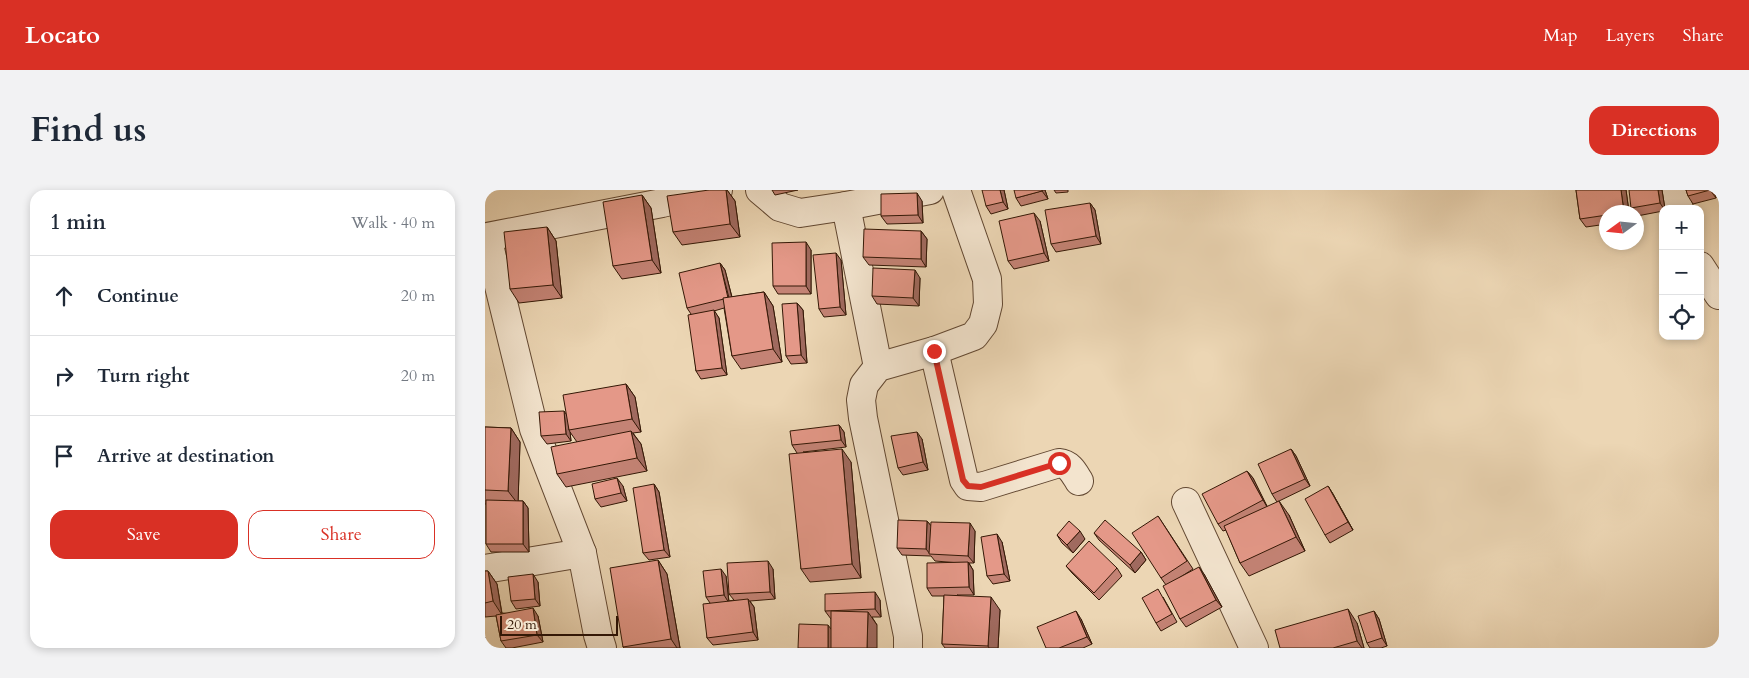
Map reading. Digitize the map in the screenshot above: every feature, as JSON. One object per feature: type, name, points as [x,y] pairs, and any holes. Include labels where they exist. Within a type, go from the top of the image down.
[{"type":"street","points":[[602,648],[581,553],[534,429],[487,238],[718,190]]},
{"type":"street","points":[[760,190],[780,207],[800,213],[930,190]]},
{"type":"street","points":[[909,648],[861,400],[864,385],[878,367],[934,351],[974,336],[983,324],[988,304],[987,279],[956,190]]},
{"type":"street","points":[[1675,190],[1678,205]]},
{"type":"street","points":[[846,206],[878,367]]},
{"type":"street","points":[[1704,272],[1719,295]]},
{"type":"street","points":[[934,351],[963,480],[968,486],[981,487],[1059,463],[1069,467],[1079,482]]},
{"type":"street","points":[[1186,502],[1254,648]]},
{"type":"street","points":[[485,569],[581,553]]},
{"type":"building","points":[[709,190],[726,190],[730,224],[673,232],[667,196]]},
{"type":"building","points":[[982,190],[1000,190],[1003,202],[986,206]]},
{"type":"building","points":[[1014,190],[1042,190],[1042,191],[1016,198]]},
{"type":"building","points":[[1576,190],[1621,190],[1623,205],[1599,205],[1599,216],[1580,219]]},
{"type":"building","points":[[1629,190],[1658,190],[1660,203],[1644,206],[1631,205]]},
{"type":"building","points":[[1686,190],[1710,190],[1688,196]]},
{"type":"building","points":[[917,193],[918,215],[881,216],[881,194]]},
{"type":"building","points":[[642,195],[652,260],[613,266],[603,202]]},
{"type":"building","points":[[1090,203],[1096,236],[1051,244],[1045,210]]},
{"type":"building","points":[[1034,213],[1044,253],[1008,261],[999,221]]},
{"type":"building","points":[[547,227],[553,285],[510,289],[504,232]]},
{"type":"building","points":[[864,229],[921,231],[921,259],[863,257]]},
{"type":"building","points":[[806,242],[806,286],[773,286],[772,243]]},
{"type":"building","points":[[836,253],[840,307],[819,309],[813,255]]},
{"type":"building","points":[[720,263],[728,298],[687,308],[679,273]]},
{"type":"building","points":[[873,268],[915,270],[913,298],[872,296]]},
{"type":"building","points":[[764,292],[773,349],[732,356],[723,298]]},
{"type":"building","points":[[797,303],[801,355],[786,356],[782,304]]},
{"type":"building","points":[[714,310],[722,368],[696,371],[688,315]]},
{"type":"building","points":[[626,384],[632,419],[569,430],[563,395]]},
{"type":"building","points":[[564,411],[566,434],[541,436],[539,412]]},
{"type":"building","points":[[839,425],[841,440],[792,445],[790,431]]},
{"type":"building","points":[[485,427],[511,428],[508,491],[485,490]]},
{"type":"building","points":[[631,431],[637,458],[557,474],[551,447]]},
{"type":"building","points":[[917,432],[923,462],[898,468],[891,436]]},
{"type":"building","points":[[842,449],[852,564],[801,569],[789,454]]},
{"type":"building","points":[[1291,449],[1305,479],[1272,494],[1258,464]]},
{"type":"building","points":[[1247,471],[1263,500],[1218,524],[1202,494]]},
{"type":"building","points":[[617,478],[621,493],[595,499],[592,484]]},
{"type":"building","points":[[654,484],[664,550],[643,553],[633,488]]},
{"type":"building","points":[[1328,486],[1348,522],[1325,535],[1305,499]]},
{"type":"building","points":[[486,500],[523,501],[523,544],[486,544]]},
{"type":"building","points":[[1279,501],[1296,537],[1240,563],[1224,526]]},
{"type":"building","points":[[1158,516],[1187,561],[1161,578],[1132,533]]},
{"type":"building","points":[[898,520],[927,521],[926,549],[897,548]]},
{"type":"building","points":[[1105,520],[1141,552],[1130,565],[1094,533]]},
{"type":"building","points":[[1069,521],[1080,531],[1067,545],[1057,535]]},
{"type":"building","points":[[931,522],[970,523],[968,556],[929,554]]},
{"type":"building","points":[[997,534],[1004,574],[987,576],[981,537]]},
{"type":"building","points":[[1089,541],[1117,568],[1094,593],[1066,566]]},
{"type":"building","points":[[658,560],[671,639],[623,647],[610,568]]},
{"type":"building","points":[[768,561],[770,592],[729,594],[727,563]]},
{"type":"building","points":[[968,562],[969,587],[927,588],[927,563]]},
{"type":"building","points":[[1199,567],[1216,600],[1180,619],[1163,586]]},
{"type":"building","points":[[721,569],[724,595],[706,597],[703,571]]},
{"type":"building","points":[[485,571],[488,571],[493,601],[485,603]]},
{"type":"building","points":[[533,574],[535,599],[511,601],[508,577]]},
{"type":"building","points":[[1158,589],[1172,614],[1156,623],[1142,598]]},
{"type":"building","points":[[875,592],[875,609],[825,611],[825,594]]},
{"type":"building","points":[[944,595],[991,597],[988,646],[942,644]]},
{"type":"building","points":[[748,599],[753,632],[707,638],[703,604]]},
{"type":"building","points":[[533,608],[537,635],[501,641],[496,615]]},
{"type":"building","points":[[1348,609],[1357,641],[1333,648],[1280,648],[1275,630]]},
{"type":"building","points":[[831,611],[868,612],[867,648],[831,648]]},
{"type":"building","points":[[1076,611],[1087,637],[1059,648],[1046,648],[1037,627]]},
{"type":"building","points":[[1374,611],[1382,638],[1367,643],[1358,616]]},
{"type":"building","points":[[799,624],[828,625],[828,648],[798,648]]},
{"type":"route","points":[[934,351],[963,480],[968,486],[981,487],[1059,463]]}]
